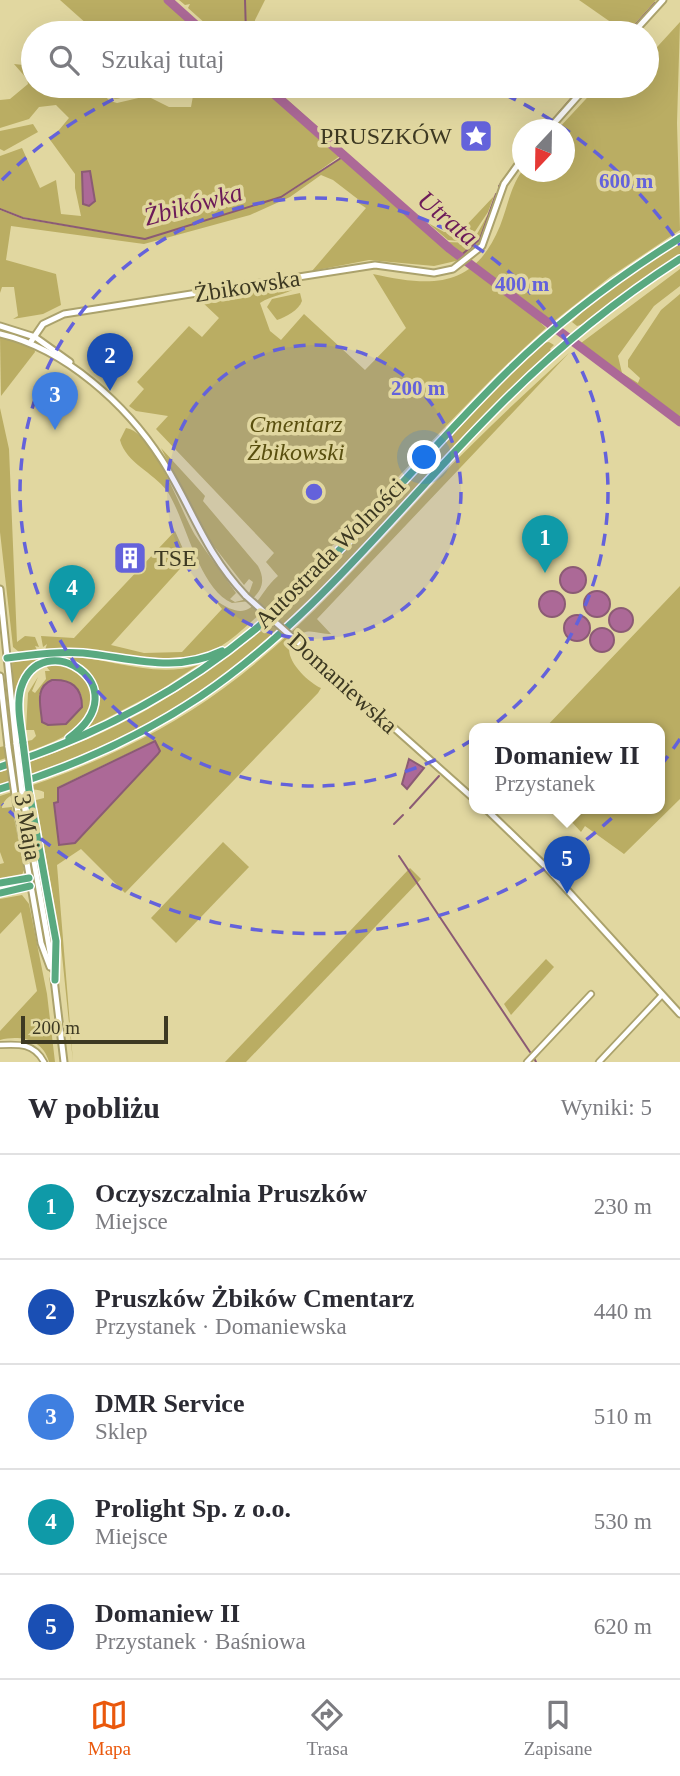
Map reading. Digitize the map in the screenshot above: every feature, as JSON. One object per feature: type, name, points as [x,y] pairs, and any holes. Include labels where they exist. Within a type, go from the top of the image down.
[{"type":"highway","name":"Autostrada Wolności","points":[[0,767],[54,749],[157,698],[238,643],[303,587],[499,379],[564,321],[629,271],[680,238]]},
{"type":"highway","name":"Autostrada Wolności","points":[[0,789],[105,749],[187,705],[239,668],[324,593],[491,414],[563,346],[680,259]]},
{"type":"highway","points":[[7,658],[75,653],[142,663],[183,664],[238,643]]},
{"type":"highway","points":[[54,749],[83,728],[95,703],[93,685],[86,674],[63,661],[41,664],[23,682],[19,699],[19,743],[55,941],[55,981]]},
{"type":"highway","points":[[0,883],[32,881]]},
{"type":"highway","points":[[0,893],[32,881]]},
{"type":"main road","points":[[644,21],[663,0]]},
{"type":"main road","points":[[558,119],[576,98]]},
{"type":"main road","name":"Żbikowska","points":[[30,343],[49,320],[64,314],[375,265],[434,273],[453,269],[486,241],[504,184],[512,173]]},
{"type":"main road","name":"Domaniewska","points":[[0,326],[34,337],[62,354],[122,410],[154,449],[209,550],[246,596],[469,795]]},
{"type":"main road","name":"Domaniewska","points":[[0,334],[30,343],[74,368]]},
{"type":"main road","points":[[0,589],[19,743]]},
{"type":"main road","points":[[0,669],[7,658]]},
{"type":"main road","name":"3 Maja","points":[[0,676],[15,795],[55,981],[64,1062]]},
{"type":"main road","name":"3 Maja","points":[[26,792],[32,881]]},
{"type":"main road","points":[[491,814],[533,853],[680,1014]]},
{"type":"street","points":[[527,1062],[591,994]]},
{"type":"street","points":[[599,1062],[662,995]]},
{"type":"street","points":[[0,1045],[26,1045],[40,1054],[44,1062]]},
{"type":"green space","points":[[60,0],[164,0],[188,21],[84,21]]},
{"type":"green space","points":[[179,0],[265,0],[255,21],[203,21],[188,8],[190,4],[185,5]]},
{"type":"green space","points":[[579,0],[656,0],[637,21],[609,21]]},
{"type":"green space","name":"Cmentarz Żbikowski","points":[[680,22],[677,123],[680,230],[610,277],[553,322],[546,318],[541,323],[546,328],[475,396],[306,572],[245,628],[208,653],[178,661],[141,660],[83,651],[45,650],[47,644],[43,647],[41,636],[74,638],[175,531],[188,560],[111,645],[144,653],[182,652],[222,609],[214,599],[238,611],[246,610],[253,606],[278,576],[266,562],[274,553],[156,429],[168,416],[136,411],[129,406],[144,389],[137,382],[189,326],[202,337],[219,318],[201,301],[295,283],[297,287],[293,290],[260,303],[270,331],[281,340],[304,314],[365,370],[406,328],[373,274],[414,281],[432,281],[464,272],[477,262],[489,247],[500,226],[516,182],[575,182],[575,119],[567,119],[587,98],[659,98],[659,45]]},
{"type":"green space","points":[[21,90],[21,98],[107,98],[117,103],[151,98],[169,107],[191,107],[193,98],[274,98],[340,156],[284,196],[342,158],[460,260],[434,266],[369,260],[312,271],[366,208],[333,180],[321,175],[290,197],[250,215],[144,244],[11,226],[6,260],[56,274],[61,305],[43,314],[13,319],[18,316],[14,287],[2,287],[0,293],[0,210],[23,219],[137,238],[23,217],[0,208],[0,156],[22,148],[40,188],[56,180],[61,214],[81,216],[75,174],[48,137],[54,136],[69,118],[56,105],[39,107],[29,119],[0,128],[0,100],[10,99]]},
{"type":"green space","points":[[281,98],[285,98],[447,242],[472,243],[487,216],[492,217],[481,242],[464,257]]},
{"type":"green space","points":[[33,124],[38,132],[4,151],[0,149],[0,131]]},
{"type":"green space","points":[[494,196],[488,212],[468,242],[448,240],[428,223],[444,232],[456,231],[464,239],[461,231]]},
{"type":"green space","points":[[680,241],[680,256],[584,324],[577,326],[572,322],[594,301]]},
{"type":"green space","points":[[680,269],[680,286],[654,306],[618,356],[622,373],[638,383],[640,378],[628,367],[628,360],[661,310],[680,294],[680,419],[581,343]]},
{"type":"green space","points":[[300,293],[302,301],[298,307],[281,319],[277,320],[267,307],[272,299]]},
{"type":"green space","points":[[0,336],[34,347],[35,352],[1,396]]},
{"type":"green space","points":[[543,343],[554,345],[550,349],[552,351],[481,421],[345,567],[243,661],[144,725],[37,773],[0,785],[0,772],[69,747],[136,716],[178,691],[226,657],[314,580],[515,369]]},
{"type":"green space","points":[[569,353],[317,619],[331,634],[306,632],[294,639],[290,646],[293,662],[306,678],[321,688],[318,693],[125,893],[81,849],[57,865],[73,1062],[61,945],[36,800],[44,798],[44,792],[26,790],[13,794],[4,803],[2,808],[12,807],[24,870],[21,877],[0,881],[0,864],[4,863],[0,852],[0,796],[59,776],[144,738],[224,688],[308,616],[451,465]],"holes":[[[154,741],[160,751],[75,843],[59,844],[55,803],[58,803],[58,787]]]},
{"type":"green space","points":[[0,408],[9,449],[17,642],[25,636],[35,637],[39,647],[35,646],[37,650],[19,652],[13,647],[0,532]]},
{"type":"green space","points":[[126,428],[147,443],[166,474],[195,535],[236,593],[230,599],[235,602],[247,599],[253,582],[249,579],[244,585],[206,536],[161,448],[205,496],[203,501],[258,566],[262,585],[250,601],[232,603],[220,595],[210,583],[167,491],[123,448],[120,440]]},
{"type":"green space","points":[[680,586],[680,799],[665,814],[665,723],[550,723]]},
{"type":"green space","points":[[66,656],[149,669],[182,669],[198,665],[159,691],[88,728],[98,705],[96,686],[86,671],[71,662],[53,659],[36,665],[22,680],[15,706],[12,662]]},
{"type":"green space","points":[[46,666],[65,666],[85,678],[91,702],[87,716],[63,737],[0,760],[0,747],[32,740],[36,736],[34,730],[26,730],[28,693],[38,677],[32,691],[35,693],[46,679],[45,671],[50,671]],"holes":[[[81,693],[82,707],[42,722],[39,694]]]},
{"type":"green space","points":[[564,814],[665,814],[624,854],[585,826],[581,832]]},
{"type":"green space","points":[[223,842],[249,867],[176,943],[151,918]]},
{"type":"green space","points":[[410,868],[421,879],[246,1062],[225,1062]]},
{"type":"green space","points":[[22,895],[29,904],[47,994],[55,1062],[49,1062],[42,1048],[30,1040],[0,1040],[0,1031],[37,991],[21,912],[0,934],[0,899]]},
{"type":"green space","points":[[546,959],[554,967],[511,1015],[504,1004]]},
{"type":"shaded area","points":[[90,171],[95,201],[89,206],[83,204],[82,172]]},
{"type":"shaded area","points":[[573,567],[582,571],[586,580],[582,589],[573,593],[564,589],[560,580],[564,571]]},
{"type":"shaded area","points":[[552,591],[561,595],[565,604],[561,613],[552,617],[543,613],[539,604],[543,595]]},
{"type":"shaded area","points":[[597,591],[606,595],[610,604],[606,613],[597,617],[588,613],[584,604],[588,595]]},
{"type":"shaded area","points":[[621,608],[632,615],[633,620],[626,631],[621,632],[610,625],[609,620],[616,609]]},
{"type":"shaded area","points":[[577,615],[586,619],[590,628],[586,637],[577,641],[568,637],[564,628],[568,619]]},
{"type":"shaded area","points":[[602,628],[611,631],[614,640],[611,649],[602,652],[593,649],[590,640],[593,631]]},
{"type":"shaded area","points":[[52,680],[70,683],[80,694],[82,707],[66,724],[48,725],[42,722],[41,692],[46,683]]},
{"type":"shaded area","points":[[155,741],[160,751],[158,754],[75,843],[59,845],[54,803],[58,802],[58,788]]},
{"type":"shaded area","points":[[409,759],[424,768],[407,789],[402,784]]},
{"type":"waterway","name":"Utrata","points":[[168,0],[192,21]]},
{"type":"waterway","points":[[245,0],[246,21]]},
{"type":"waterway","points":[[639,21],[655,3]]},
{"type":"waterway","name":"Utrata","points":[[279,98],[450,249],[680,422]]},
{"type":"waterway","points":[[554,119],[572,98]]},
{"type":"waterway","name":"Żbikówka","points":[[0,209],[23,218],[145,239],[281,197],[344,156]]},
{"type":"waterway","points":[[499,186],[512,168]]},
{"type":"waterway","points":[[459,257],[480,239],[496,194]]},
{"type":"waterway","points":[[410,808],[439,776]]},
{"type":"waterway","points":[[394,824],[403,815]]},
{"type":"waterway","points":[[399,856],[530,1052]]},
{"type":"waterway","points":[[534,1058],[536,1062]]},
{"type":"place","name":"PRUSZKÓW","points":[[476,136]]},
{"type":"place","name":"Pruszków Żbików Cmentarz","points":[[110,391]]},
{"type":"place","name":"DMR Service","points":[[55,430]]},
{"type":"place","name":"TSE","points":[[130,558]]},
{"type":"place","name":"Oczyszczalnia Pruszków","points":[[545,573]]},
{"type":"place","name":"Prolight Sp. z o.o.","points":[[72,623]]},
{"type":"place","name":"Domaniew II","points":[[567,894]]}]
